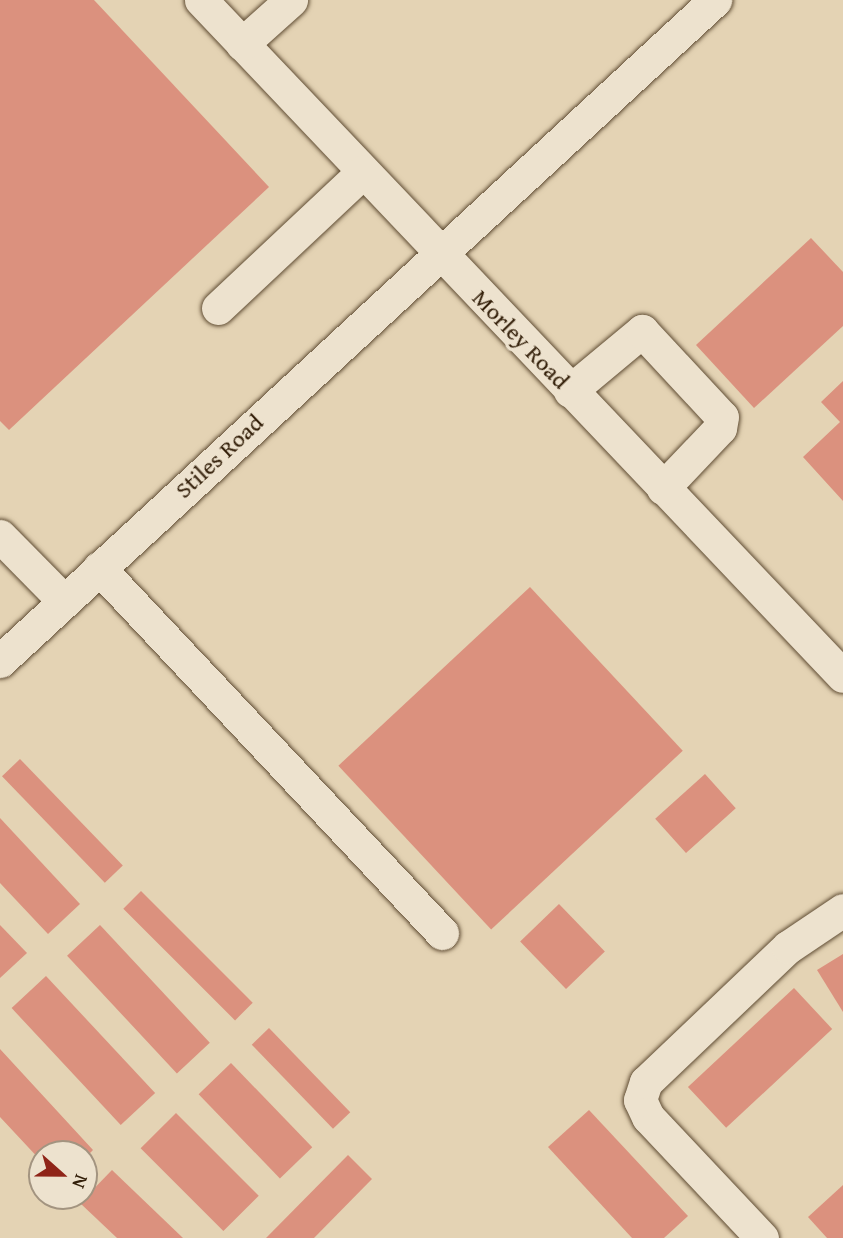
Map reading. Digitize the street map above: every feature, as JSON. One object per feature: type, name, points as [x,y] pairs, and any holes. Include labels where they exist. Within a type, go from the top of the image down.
[{"type":"street","name":"Morley Road","points":[[201,0],[843,676]]},
{"type":"street","points":[[242,44],[291,0]]},
{"type":"street","name":"Stiles Road","points":[[0,661],[437,251],[715,0]]},
{"type":"street","points":[[218,308],[363,172]]},
{"type":"street","points":[[570,391],[642,331],[722,417],[720,428],[663,488]]},
{"type":"street","points":[[0,536],[64,601]]},
{"type":"street","points":[[99,568],[442,933]]},
{"type":"street","points":[[762,1238],[648,1117],[640,1100],[646,1082],[788,947],[843,910]]},
{"type":"building","points":[[0,0],[94,0],[269,187],[9,430],[0,421]]},
{"type":"building","points":[[811,238],[843,272],[843,326],[754,408],[696,345]]},
{"type":"building","points":[[843,381],[843,501],[803,457],[840,422],[821,402]]},
{"type":"building","points":[[530,587],[683,751],[491,930],[338,766]]},
{"type":"building","points":[[20,759],[123,865],[105,883],[2,776]]},
{"type":"building","points":[[705,774],[736,808],[686,853],[655,819]]},
{"type":"building","points":[[0,818],[80,904],[48,934],[0,883]]},
{"type":"building","points":[[141,891],[253,1003],[235,1020],[123,909]]},
{"type":"building","points":[[559,904],[605,951],[566,989],[520,942]]},
{"type":"building","points":[[0,925],[27,953],[0,978]]},
{"type":"building","points":[[100,925],[210,1043],[177,1073],[67,956]]},
{"type":"building","points":[[843,954],[843,1012],[817,970]]},
{"type":"building","points":[[46,976],[155,1093],[121,1125],[12,1008]]},
{"type":"building","points":[[794,988],[832,1029],[726,1128],[688,1087]]},
{"type":"building","points":[[269,1028],[350,1112],[333,1129],[252,1045]]},
{"type":"building","points":[[0,1049],[84,1140],[28,1140],[28,1147],[0,1117]]},
{"type":"building","points":[[231,1063],[312,1147],[280,1178],[199,1094]]},
{"type":"building","points":[[589,1110],[688,1216],[664,1238],[632,1238],[548,1147]]},
{"type":"building","points":[[176,1113],[259,1196],[223,1231],[141,1148]]},
{"type":"building","points":[[348,1155],[372,1179],[314,1238],[266,1238]]},
{"type":"building","points":[[112,1170],[183,1238],[117,1238],[87,1210],[98,1210],[98,1184]]},
{"type":"building","points":[[843,1185],[843,1238],[827,1238],[808,1217]]}]
